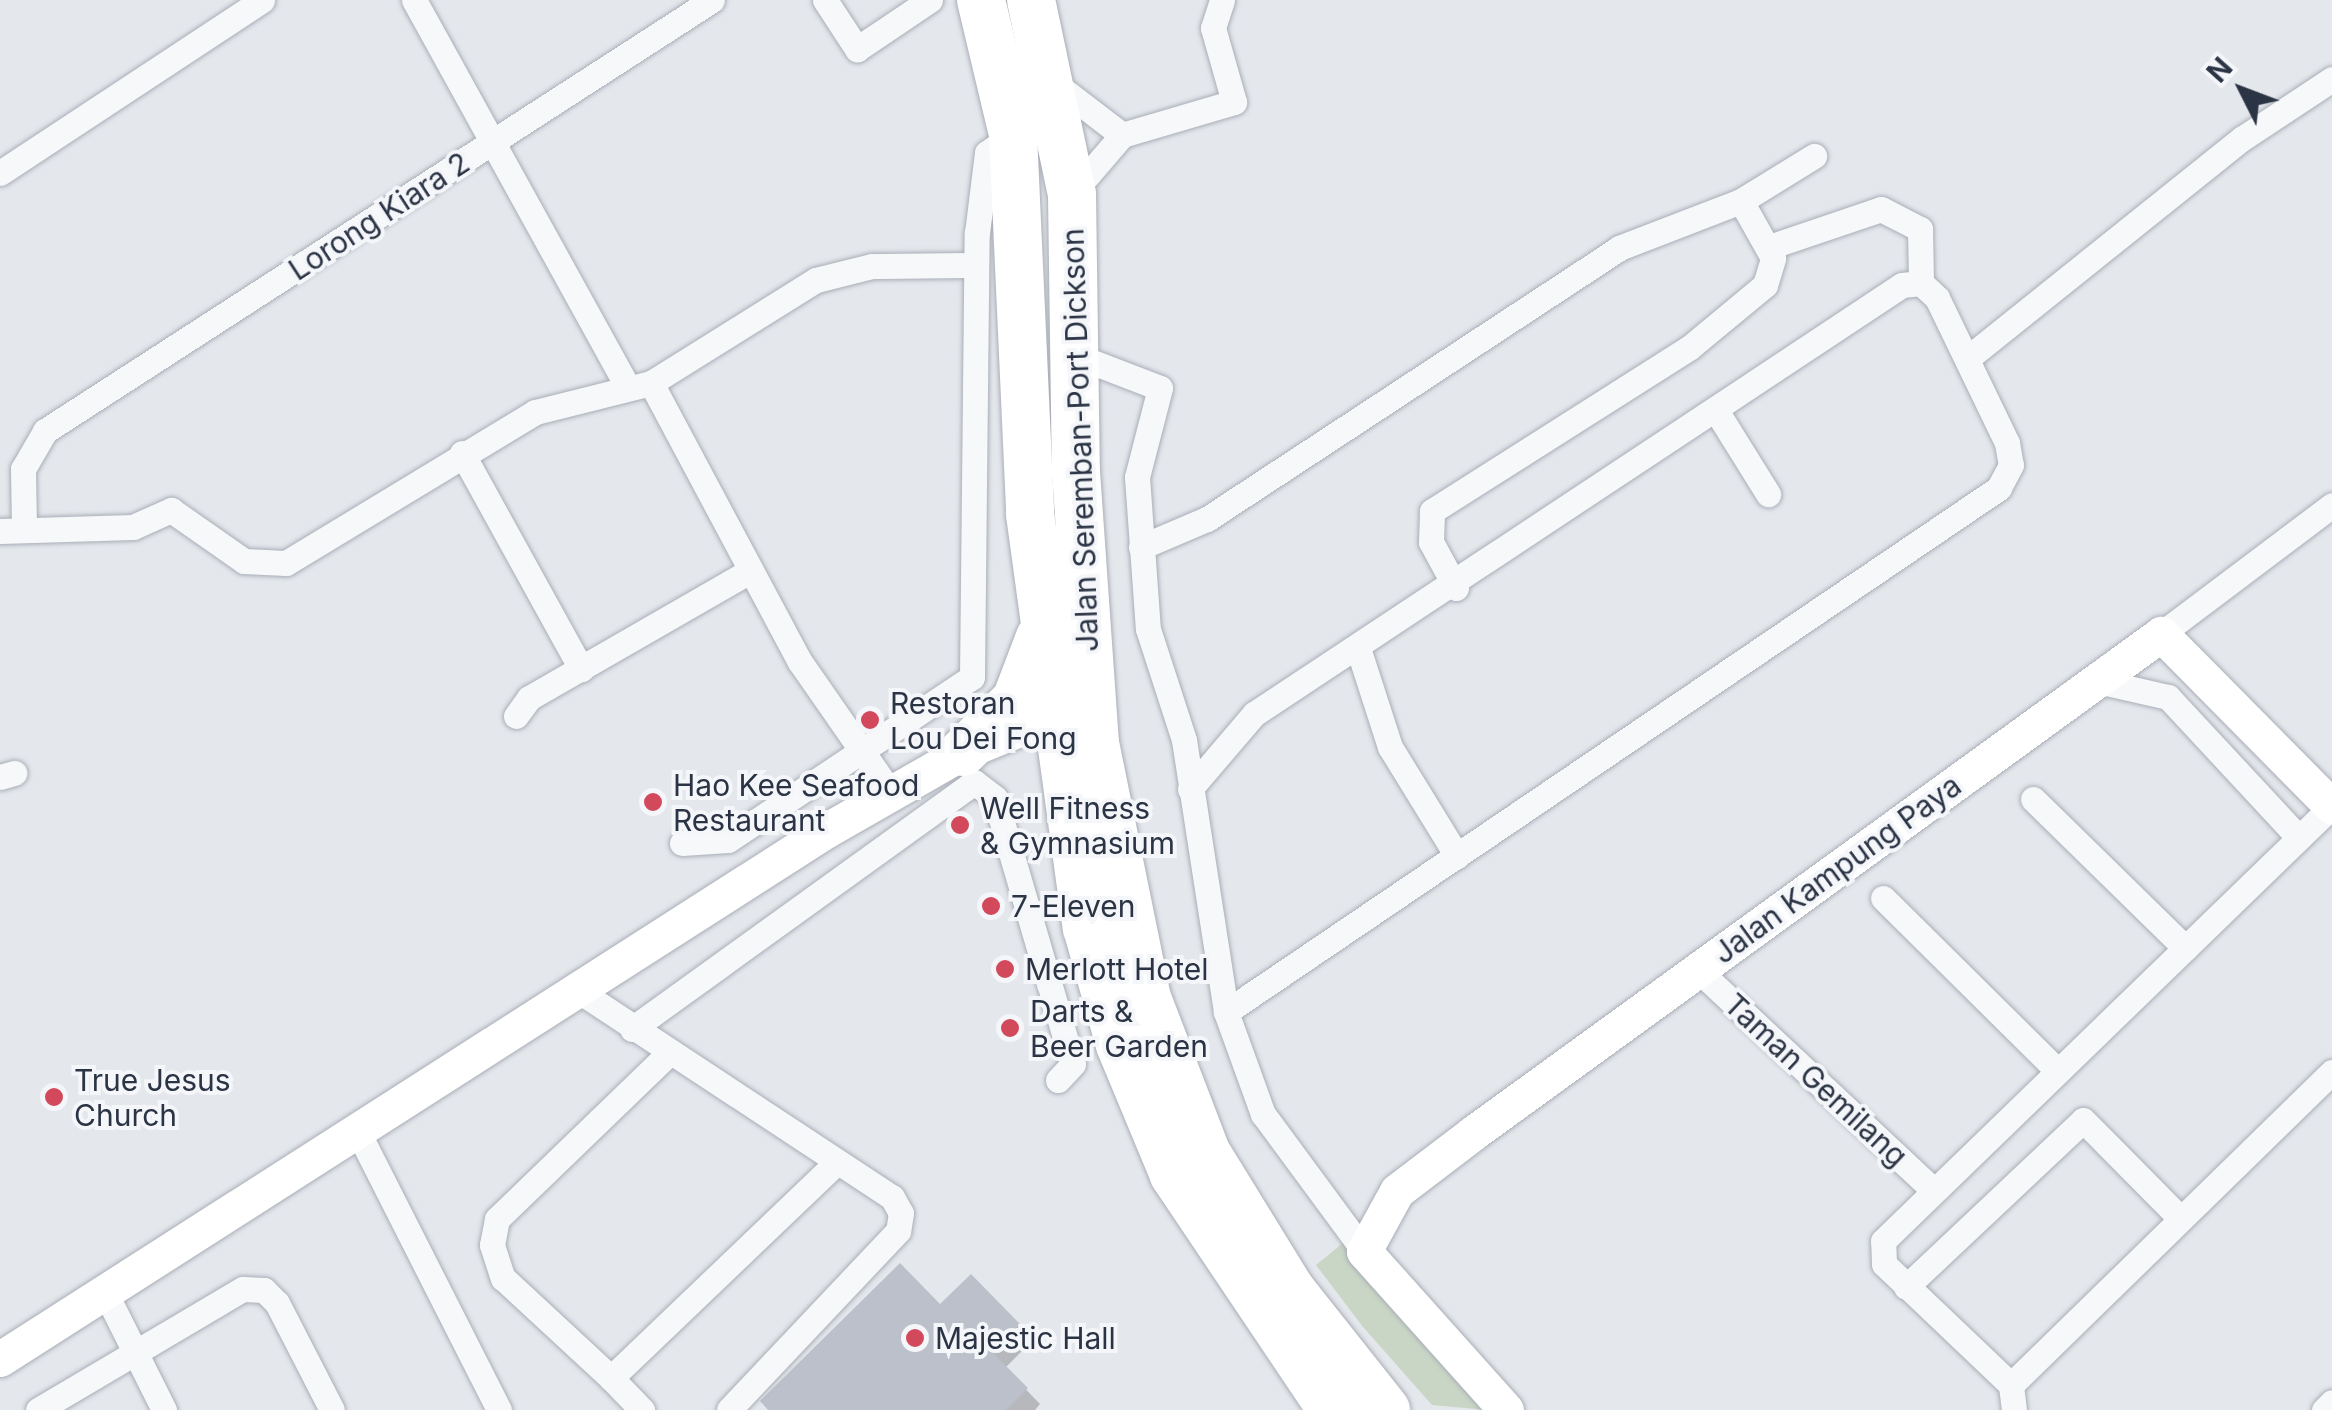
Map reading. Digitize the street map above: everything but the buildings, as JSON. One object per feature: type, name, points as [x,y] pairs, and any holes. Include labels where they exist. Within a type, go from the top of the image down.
[{"type":"highway","name":"Jalan Seremban-Port Dickson","points":[[981,0],[1012,134],[1042,630],[1062,780],[1092,945],[1174,1175],[1332,1410]]},
{"type":"highway","name":"Jalan Seremban-Port Dickson","points":[[1031,0],[1052,78],[1072,194],[1076,472],[1094,743],[1147,998],[1206,1152],[1291,1290],[1386,1410]]},
{"type":"highway","points":[[1053,715],[1071,685],[1065,501],[1076,472]]},
{"type":"highway","points":[[976,746],[1016,700],[1042,630]]},
{"type":"highway","points":[[976,746],[1032,744],[1062,780]]},
{"type":"street","points":[[0,173],[262,0]]},
{"type":"street","points":[[414,0],[748,572],[860,756],[891,793]]},
{"type":"street","name":"Lorong Kiara 2","points":[[12,529],[22,468],[45,431],[712,0]]},
{"type":"street","points":[[825,0],[857,49],[930,0]]},
{"type":"street","points":[[1072,194],[1090,162],[1122,134],[1234,102],[1213,28],[1222,0]]},
{"type":"street","points":[[1052,78],[1069,102],[1122,134]]},
{"type":"street","points":[[1968,358],[2243,138],[2332,79]]},
{"type":"street","points":[[682,843],[728,840],[958,692],[978,658],[974,266],[988,153],[1012,134]]},
{"type":"street","points":[[1141,547],[1206,520],[1619,248],[1741,201],[1814,156]]},
{"type":"street","points":[[1456,588],[1432,542],[1432,511],[1745,310],[1765,285],[1769,247],[1741,201]]},
{"type":"street","points":[[1226,1012],[1999,488],[2011,466],[2007,443],[1968,358],[1921,284],[1920,229],[1881,209],[1769,247]]},
{"type":"street","points":[[12,529],[133,527],[172,510],[266,568],[535,412],[640,385],[842,269],[974,266]]},
{"type":"street","points":[[1190,789],[1254,714],[1456,588],[1902,286],[1921,284]]},
{"type":"street","points":[[1074,355],[1160,388],[1137,477],[1148,630],[1190,789],[1226,1012],[1263,1114],[1364,1251],[1506,1410]]},
{"type":"street","points":[[1717,412],[1768,494]]},
{"type":"street","points":[[462,454],[581,669]]},
{"type":"street","name":"Jalan Kampung Paya","points":[[1364,1251],[1397,1191],[2098,681],[2332,505]]},
{"type":"street","points":[[516,716],[530,698],[748,572]]},
{"type":"street","points":[[2161,634],[2332,807],[1934,1190],[1879,1251],[1906,1287],[2012,1397],[2181,1220],[2332,1072]]},
{"type":"street","points":[[1359,652],[1390,748],[1457,856]]},
{"type":"street","points":[[2098,681],[2168,697],[2299,838]]},
{"type":"street","points":[[0,1360],[827,830],[976,746],[1053,715]]},
{"type":"street","points":[[632,1029],[851,863],[952,792],[988,785],[1074,1064],[1058,1080]]},
{"type":"street","points":[[2033,799],[2185,948]]},
{"type":"street","points":[[827,830],[851,863]]},
{"type":"street","points":[[1883,898],[2058,1071]]},
{"type":"street","name":"Taman Gemilang","points":[[1698,970],[1934,1190]]},
{"type":"street","points":[[578,992],[834,1164],[892,1197],[898,1231],[729,1410]]},
{"type":"street","points":[[642,1410],[503,1278],[492,1245],[497,1220],[668,1054]]},
{"type":"street","points":[[1906,1287],[2083,1120],[2181,1220]]},
{"type":"street","points":[[358,1132],[499,1410]]},
{"type":"street","points":[[612,1378],[834,1164]]},
{"type":"street","points":[[38,1410],[243,1290],[264,1290],[332,1410]]},
{"type":"street","points":[[105,1292],[164,1410]]},
{"type":"street","points":[[2324,1410],[2332,1402]]},
{"type":"green space","points":[[1343,1243],[1487,1410],[1432,1405],[1363,1327],[1316,1265]]},
{"type":"place","name":"Restoran Lou Dei Fong","points":[[870,720]]},
{"type":"place","name":"Hao Kee Seafood Restaurant","points":[[653,802]]},
{"type":"place","name":"Well Fitness & Gymnasium","points":[[960,825]]},
{"type":"place","name":"7-Eleven","points":[[991,906]]},
{"type":"place","name":"Merlott Hotel","points":[[1005,969]]},
{"type":"place","name":"Darts & Beer Garden","points":[[1010,1028]]},
{"type":"place","name":"True Jesus Church","points":[[54,1097]]},
{"type":"place","name":"Majestic Hall","points":[[915,1338]]}]
